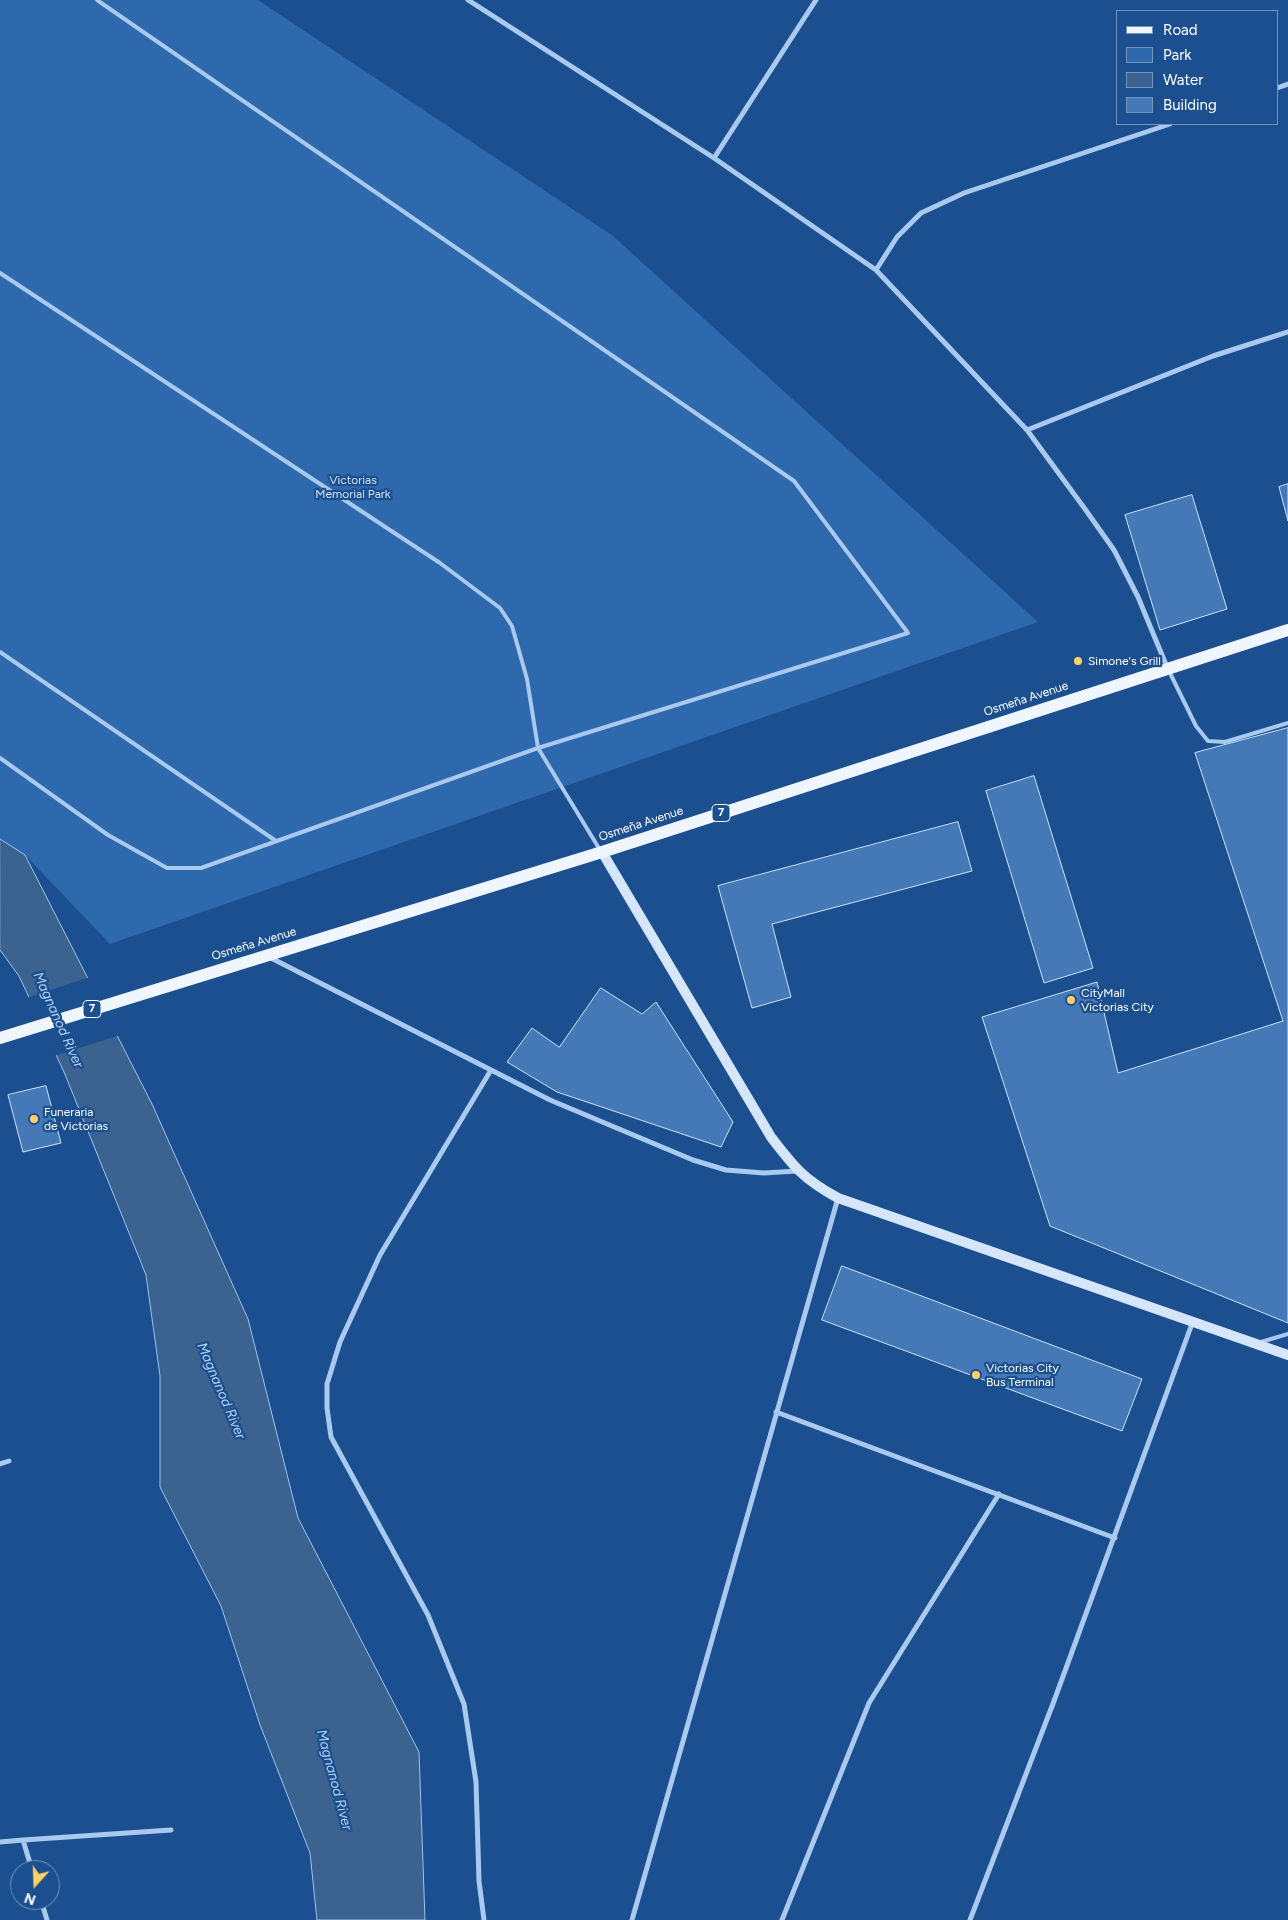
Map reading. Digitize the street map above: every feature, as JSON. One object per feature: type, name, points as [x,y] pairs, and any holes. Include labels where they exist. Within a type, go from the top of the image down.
[{"type":"main road","name":"Osmeña Avenue","points":[[0,1038],[264,954],[602,852],[1167,667],[1288,630]]},
{"type":"street","points":[[468,0],[714,158],[876,270],[1026,430],[1114,550],[1138,597],[1167,667]]},
{"type":"street","points":[[714,158],[816,0]]},
{"type":"street","points":[[876,270],[897,237],[921,213],[964,193],[1167,125]]},
{"type":"street","points":[[1026,430],[1213,356],[1288,332]]},
{"type":"street","points":[[602,852],[771,1137],[797,1171],[813,1184],[838,1198],[1288,1355]]},
{"type":"street","points":[[264,954],[550,1100],[693,1160],[726,1170],[764,1173],[797,1171]]},
{"type":"street","points":[[484,1920],[479,1881],[476,1782],[464,1704],[428,1615],[331,1436],[326,1408],[326,1384],[340,1342],[380,1255],[491,1070]]},
{"type":"street","points":[[632,1920],[838,1198]]},
{"type":"street","points":[[970,1920],[1115,1538],[1194,1321]]},
{"type":"street","points":[[776,1412],[1115,1538]]},
{"type":"street","points":[[0,1464],[9,1461]]},
{"type":"street","points":[[782,1920],[869,1703],[999,1494]]},
{"type":"street","points":[[0,1842],[171,1830]]},
{"type":"street","points":[[23,1840],[29,1860]]},
{"type":"lane","points":[[0,758],[108,836],[167,868],[201,868],[538,748],[908,633],[794,481],[97,0]]},
{"type":"lane","points":[[0,273],[440,563],[500,608],[512,626],[527,679],[538,748],[602,852]]},
{"type":"lane","points":[[0,652],[276,841]]},
{"type":"lane","points":[[1167,667],[1196,726],[1208,741],[1225,742],[1288,722]]},
{"type":"lane","points":[[1257,1344],[1288,1334]]},
{"type":"green space","name":"Victorias Memorial Park","points":[[0,0],[258,0],[613,236],[1038,622],[110,944],[25,855],[0,839]]},
{"type":"water","name":"Magnanod River","points":[[0,839],[25,855],[152,1104],[248,1319],[298,1518],[419,1752],[425,1920],[317,1920],[310,1853],[260,1725],[221,1606],[160,1487],[160,1376],[146,1275],[64,1072],[19,976],[0,950]]},
{"type":"pier","points":[[90,977],[120,1035],[54,1056],[26,998]]},
{"type":"building","points":[[1288,484],[1288,521],[1279,487]]},
{"type":"building","points":[[1192,495],[1227,609],[1160,630],[1125,515]]},
{"type":"building","name":"CityMall Victorias City","points":[[1288,728],[1288,1323],[1050,1226],[982,1017],[1097,982],[1118,1073],[1283,1021],[1195,753]]},
{"type":"building","points":[[1034,776],[1093,968],[1044,983],[986,791]]},
{"type":"building","points":[[958,822],[972,871],[772,924],[791,997],[752,1008],[718,886]]},
{"type":"building","points":[[601,988],[642,1014],[656,1002],[733,1122],[721,1147],[557,1092],[507,1062],[532,1028],[559,1047]]},
{"type":"building","name":"Funeraria de Victorias","points":[[46,1086],[61,1143],[23,1152],[8,1095]]},
{"type":"building","points":[[842,1266],[1142,1379],[1122,1431],[822,1320]]},
{"type":"place","name":"Simone's Grill","points":[[1078,661]]},
{"type":"place","name":"CityMall Victorias City","points":[[1071,1000]]},
{"type":"place","name":"Funeraria de Victorias","points":[[34,1119]]},
{"type":"place","name":"Victorias City Bus Terminal","points":[[976,1375]]}]
